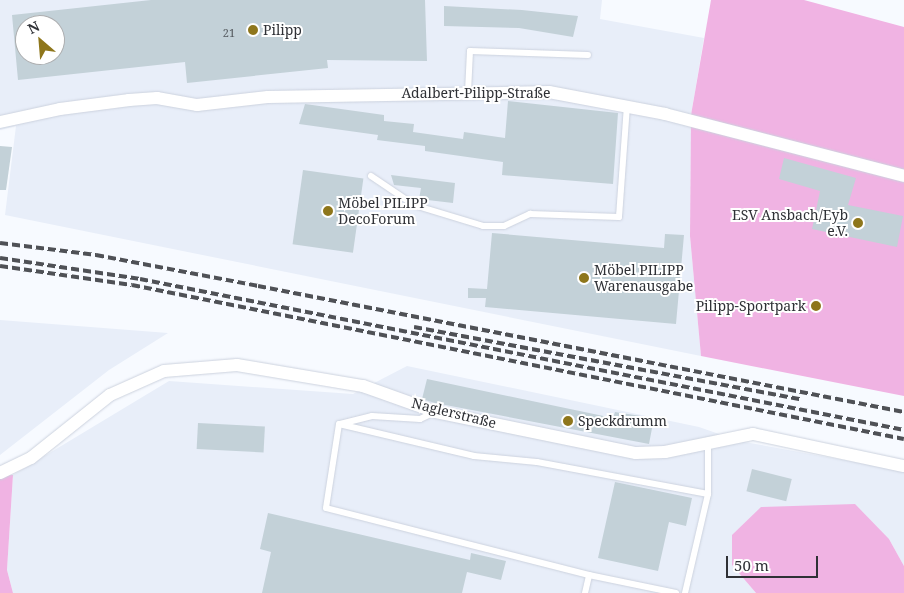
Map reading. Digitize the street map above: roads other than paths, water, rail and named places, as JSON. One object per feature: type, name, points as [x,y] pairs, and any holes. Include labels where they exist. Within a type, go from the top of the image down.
[{"type":"street","name":"Adalbert-Pilipp-Straße","points":[[0,122],[129,100],[156,98],[198,105],[268,97],[549,92],[627,106],[904,176]]},
{"type":"street","name":"Naglerstraße","points":[[0,473],[31,458],[110,395],[164,371],[237,365],[363,386],[436,412],[636,453],[666,452],[754,434],[904,466]]},
{"type":"lane","points":[[468,92],[470,51],[588,55]]},
{"type":"lane","points":[[371,176],[414,205],[482,226],[504,226],[530,214],[619,217],[627,106]]},
{"type":"lane","points":[[338,424],[372,416],[420,419],[436,412]]},
{"type":"lane","points":[[338,424],[474,456],[537,462],[708,494]]},
{"type":"lane","points":[[338,424],[326,508],[589,576],[676,593]]},
{"type":"lane","points":[[686,593],[708,494],[708,444]]},
{"type":"lane","points":[[586,593],[589,576]]},
{"type":"railway","points":[[0,243],[96,255],[904,412]]},
{"type":"railway","points":[[0,258],[140,279],[904,430]]},
{"type":"railway","points":[[0,266],[132,285],[904,439]]},
{"type":"railway","points":[[414,327],[800,399]]},
{"type":"place","name":"Pilipp","points":[[253,30]]},
{"type":"place","name":"Möbel PILIPP DecoForum","points":[[328,211]]},
{"type":"place","name":"ESV Ansbach/Eyb e.V.","points":[[858,223]]},
{"type":"place","name":"Möbel PILIPP Warenausgabe","points":[[584,278]]},
{"type":"place","name":"Pilipp-Sportpark","points":[[816,306]]},
{"type":"place","name":"Speckdrumm","points":[[568,421]]}]
